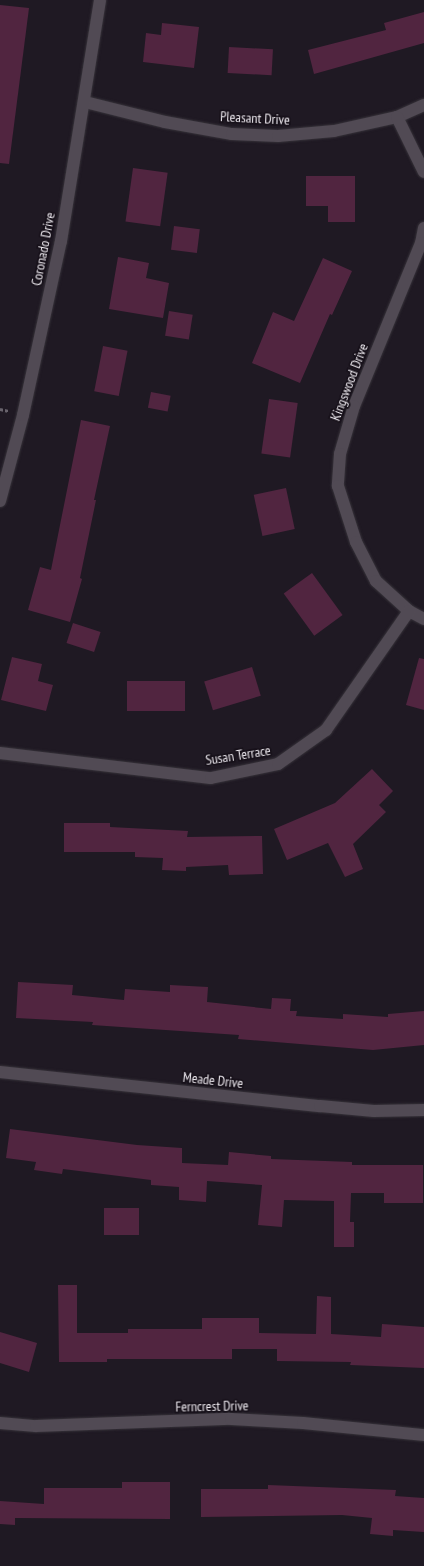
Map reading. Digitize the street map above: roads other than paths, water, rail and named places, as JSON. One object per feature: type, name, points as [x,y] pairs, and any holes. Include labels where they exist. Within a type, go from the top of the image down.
[{"type":"street","name":"Coronado Drive","points":[[0,501],[23,415],[61,241],[85,102],[100,0]]},
{"type":"street","name":"Pleasant Drive","points":[[85,102],[165,122],[232,134],[278,136],[334,131],[397,117],[424,105]]},
{"type":"street","points":[[397,117],[424,172]]},
{"type":"street","name":"Kingswood Drive","points":[[424,228],[421,243],[354,406],[340,454],[338,486],[356,542],[376,580],[409,611],[424,618]]},
{"type":"street","name":"Susan Terrace","points":[[0,753],[211,778],[278,764],[326,730],[409,611]]},
{"type":"street","name":"Meade Drive","points":[[0,1072],[374,1111],[424,1110]]},
{"type":"street","name":"Ferncrest Drive","points":[[0,1424],[36,1426],[231,1419],[303,1422],[424,1435]]}]
